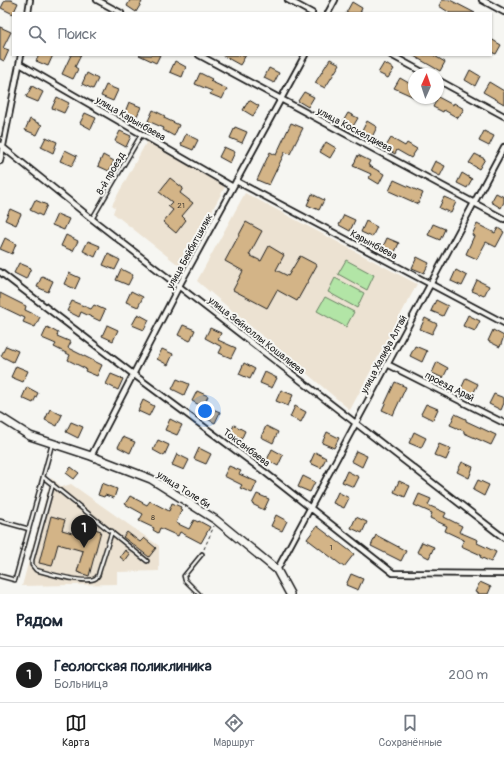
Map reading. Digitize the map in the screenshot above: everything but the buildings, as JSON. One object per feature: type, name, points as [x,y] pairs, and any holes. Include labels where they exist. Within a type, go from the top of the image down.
[{"type":"street","points":[[28,12],[30,0]]},
{"type":"street","points":[[97,0],[119,12]]},
{"type":"street","points":[[288,0],[310,12]]},
{"type":"street","points":[[329,12],[335,0]]},
{"type":"street","points":[[482,0],[504,12]]},
{"type":"street","points":[[0,161],[1,146],[22,56]]},
{"type":"street","name":"улица Коскелдиева","points":[[201,56],[504,219]]},
{"type":"street","name":"улица Бейбитшилик","points":[[91,456],[179,286],[304,56]]},
{"type":"street","points":[[393,56],[415,68]]},
{"type":"street","name":"улица Карынбаева","points":[[20,64],[233,187]]},
{"type":"street","points":[[444,83],[504,116]]},
{"type":"street","name":"улица Зейноллы Кошалиева","points":[[1,146],[92,219],[355,424],[504,538]]},
{"type":"street","name":"улица Халифа Алтай","points":[[277,570],[504,147]]},
{"type":"street","name":"Карынбаева","points":[[236,181],[504,323]]},
{"type":"street","name":"Токсанбаева","points":[[0,272],[266,473],[393,573],[504,574]]},
{"type":"street","name":"проезд Арай","points":[[387,364],[504,423]]},
{"type":"street","name":"улица Толе би","points":[[0,417],[30,436],[91,456],[151,479],[216,520],[277,570],[290,594]]},
{"type":"lane","name":"8-й проезд","points":[[92,219],[141,134]]},
{"type":"lane","points":[[0,576],[15,580],[53,444]]},
{"type":"lane","points":[[43,477],[112,531],[147,561]]},
{"type":"lane","points":[[53,484],[32,560],[32,565],[36,570],[68,579],[96,578],[112,531]]},
{"type":"lane","points":[[0,521],[29,529]]},
{"type":"lane","points":[[200,594],[185,580],[184,576],[202,554]]},
{"type":"path","points":[[202,554],[216,520]]},
{"type":"shaded area","points":[[147,141],[225,187],[181,267],[113,213],[115,207],[112,205]]},
{"type":"shaded area","points":[[245,193],[417,284],[350,410],[197,281]]},
{"type":"shaded area","points":[[51,478],[62,487],[71,484],[159,546],[159,571],[117,572],[117,584],[22,586]]},
{"type":"green space","points":[[346,260],[374,275],[367,290],[338,274]]},
{"type":"green space","points":[[335,278],[364,293],[357,308],[328,292]]},
{"type":"green space","points":[[325,297],[354,312],[346,327],[317,311]]},
{"type":"place","name":"Геологская поликлиника","points":[[84,548]]}]
